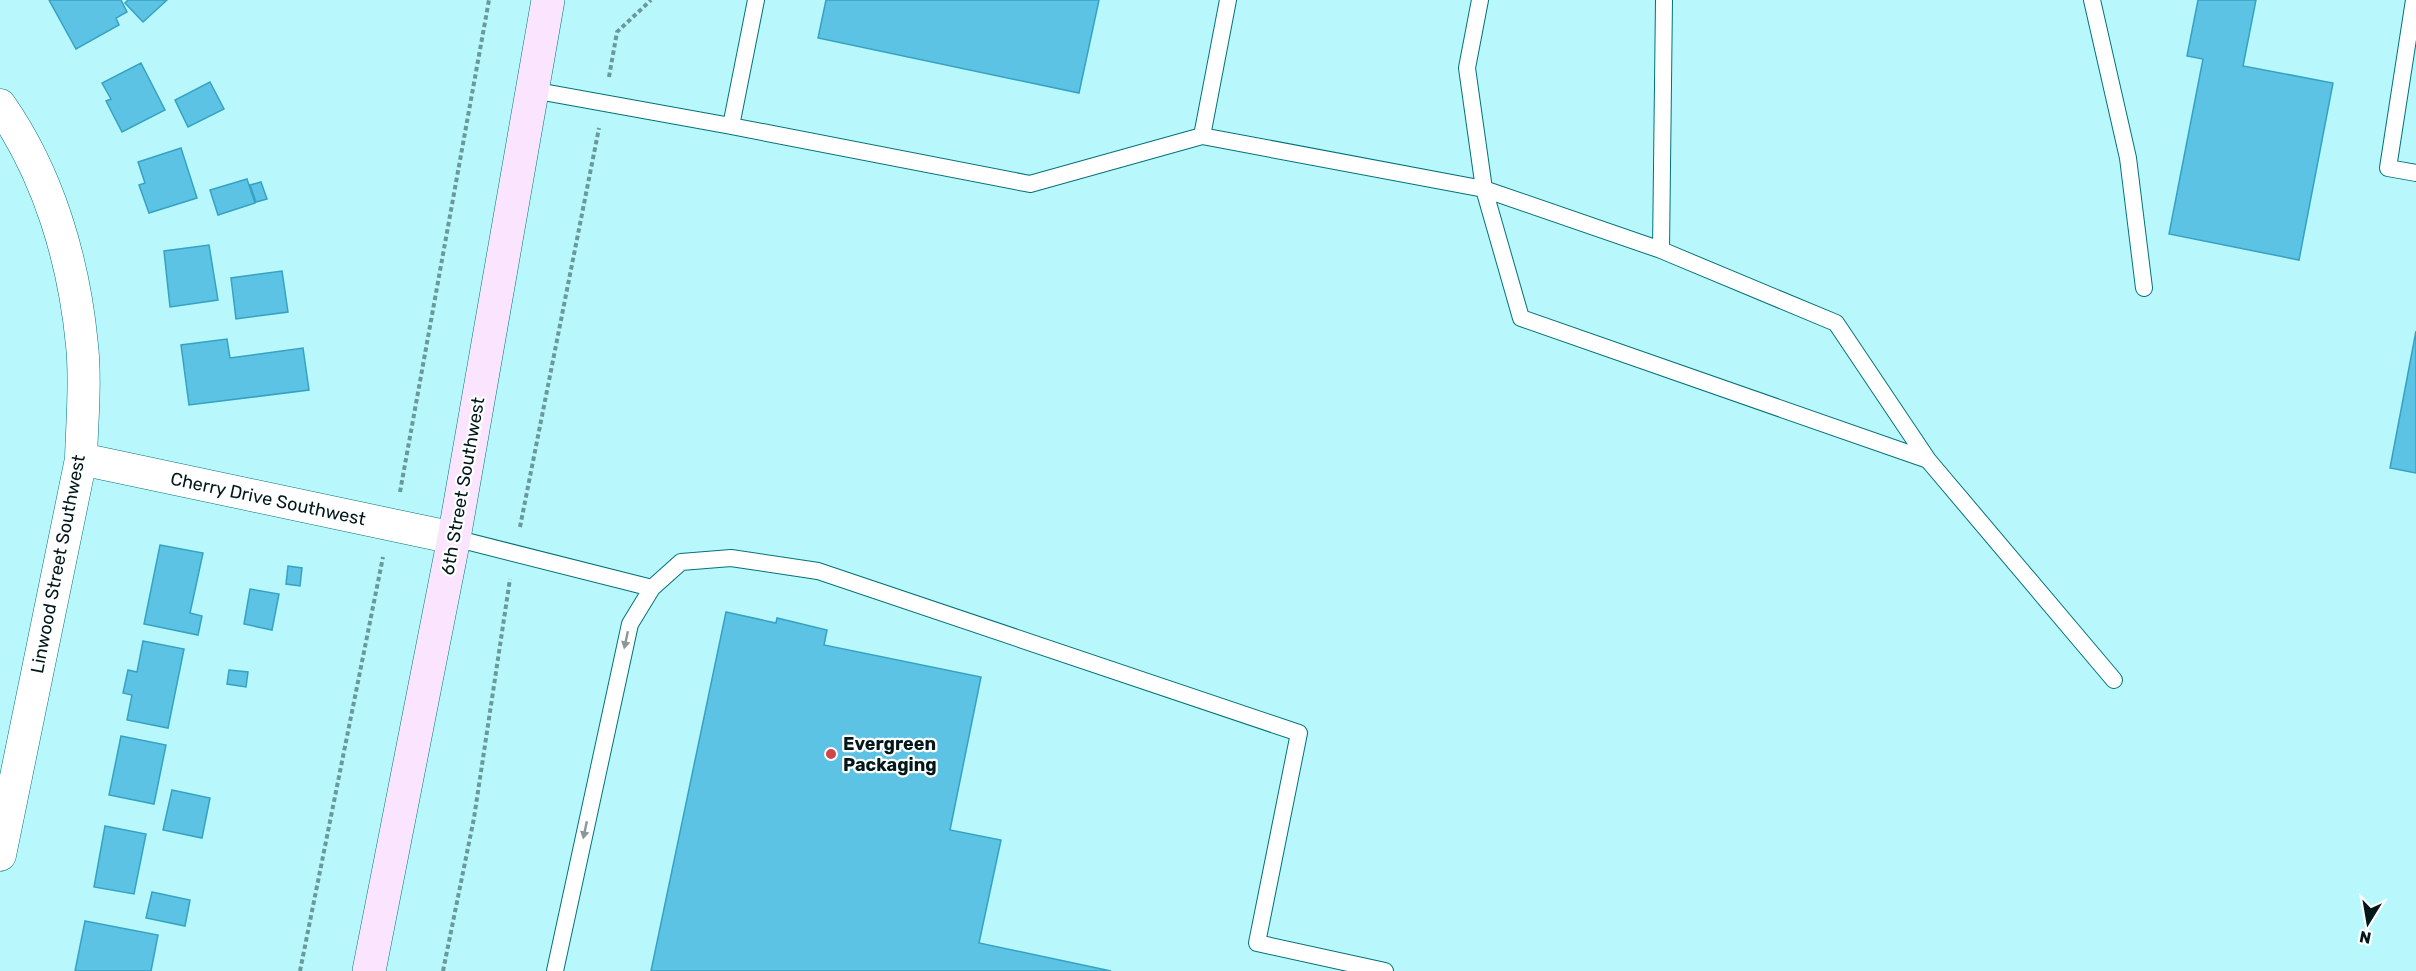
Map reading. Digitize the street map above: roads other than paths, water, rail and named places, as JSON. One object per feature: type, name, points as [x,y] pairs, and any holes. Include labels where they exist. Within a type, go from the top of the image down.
[{"type":"main road","name":"6th Street Southwest","points":[[369,971],[454,538],[548,0]]},
{"type":"street","name":"Linwood Street Southwest","points":[[0,105],[34,163],[54,213],[72,278],[82,346],[81,459],[3,823],[0,855]]},
{"type":"street","name":"Cherry Drive Southwest","points":[[81,459],[454,538]]},
{"type":"lane","points":[[731,126],[756,0]]},
{"type":"lane","points":[[1202,136],[1228,0]]},
{"type":"lane","points":[[1480,0],[1467,68],[1484,189],[1521,318],[1928,460]]},
{"type":"lane","points":[[1661,250],[1664,0]]},
{"type":"lane","points":[[2092,0],[2128,158],[2144,288]]},
{"type":"lane","points":[[2414,0],[2388,168],[2416,173]]},
{"type":"lane","points":[[532,90],[1030,184],[1202,136],[1484,189],[1661,250],[1836,323],[1928,460],[2114,680]]},
{"type":"lane","points":[[454,538],[652,588]]},
{"type":"lane","points":[[555,971],[630,624],[652,588],[681,562],[731,558],[818,571],[1299,733],[1257,942],[1385,971]]},
{"type":"place","name":"Evergreen Packaging","points":[[831,754]]}]
